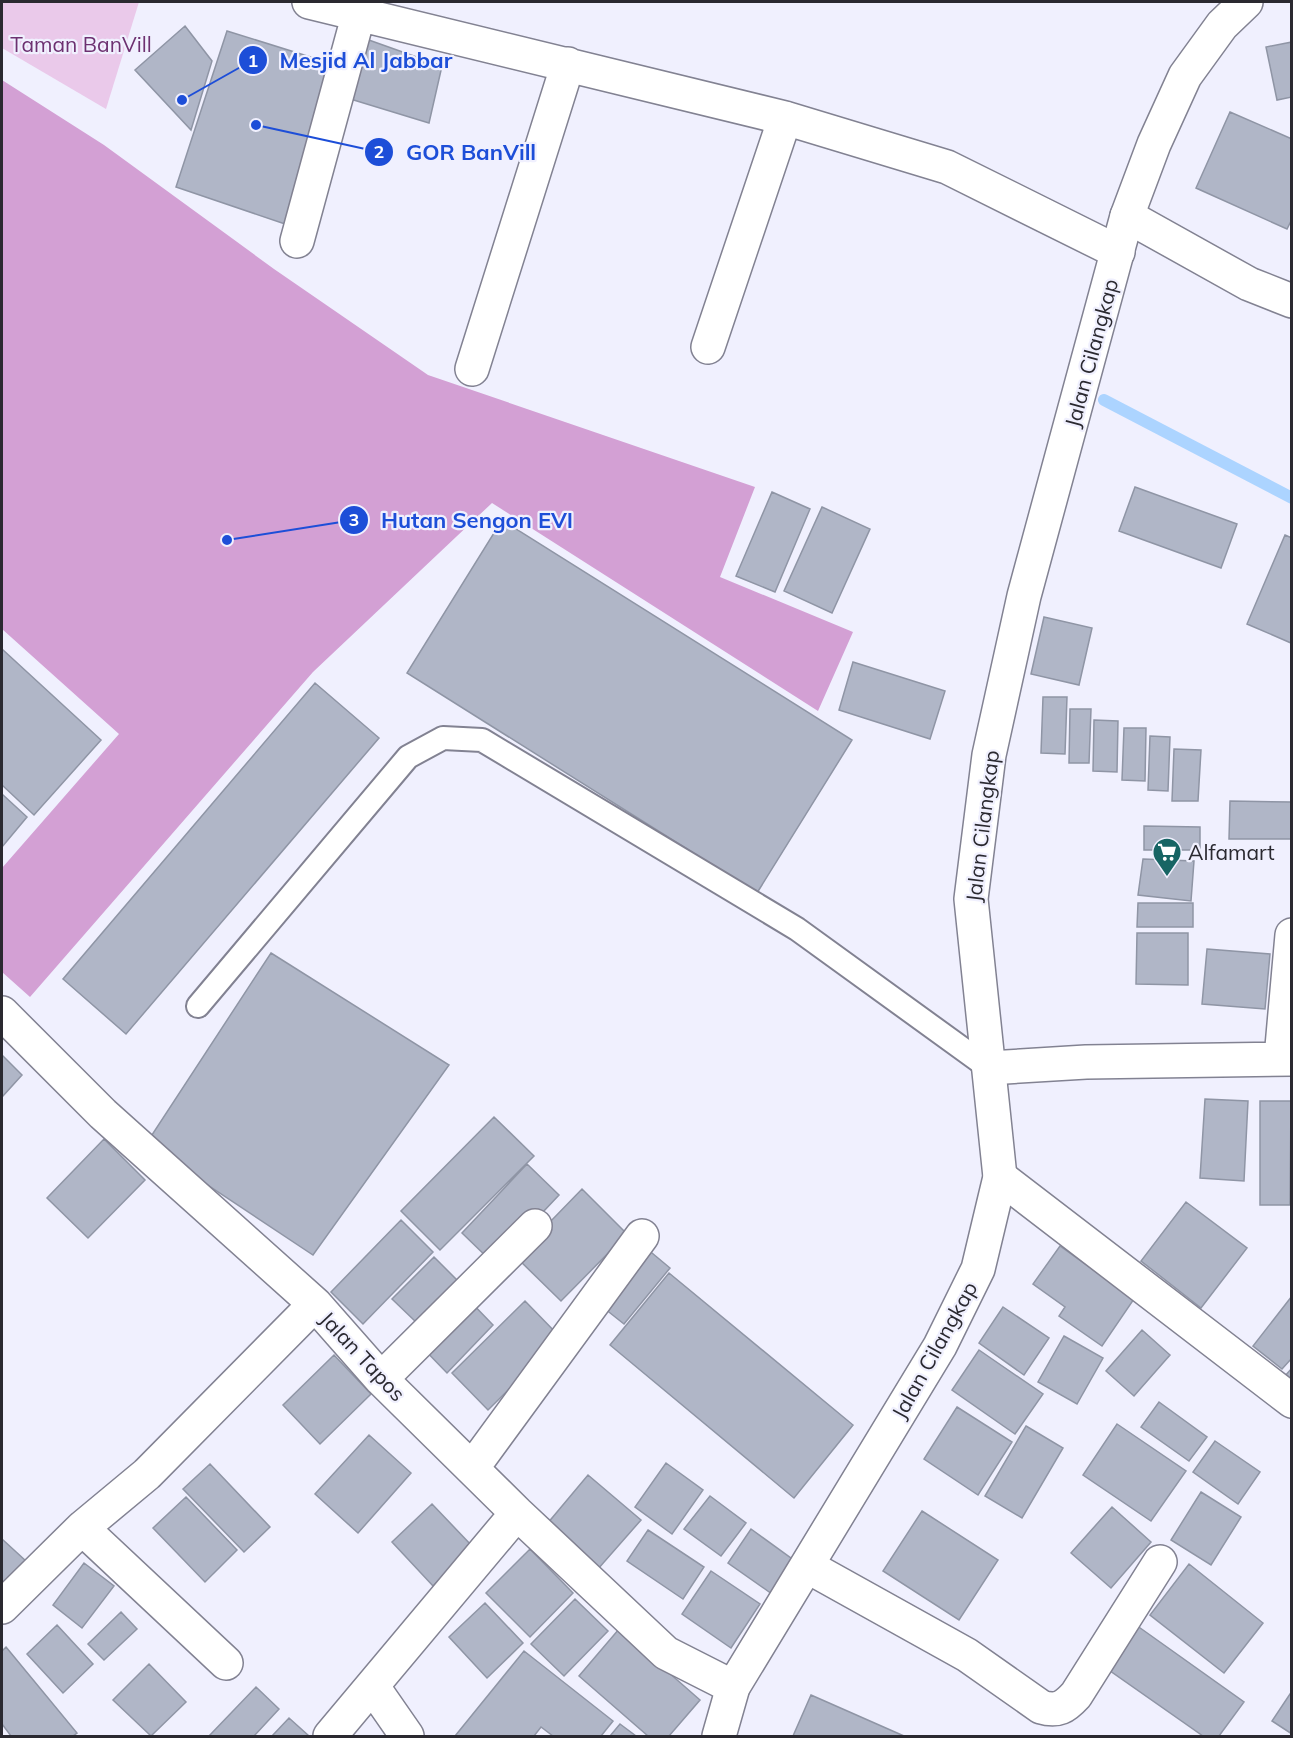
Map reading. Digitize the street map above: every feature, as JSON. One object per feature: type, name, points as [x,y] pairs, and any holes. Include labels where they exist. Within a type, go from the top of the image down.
[{"type":"street","points":[[309,2],[785,118],[947,167],[1118,252]]},
{"type":"street","name":"Jalan Cilangkap","points":[[719,1737],[733,1687],[945,1336],[978,1269],[1000,1177],[971,899],[989,755],[1024,596],[1127,216],[1154,144],[1185,76],[1222,25],[1246,2]]},
{"type":"street","points":[[297,241],[359,13]]},
{"type":"street","points":[[472,369],[568,64]]},
{"type":"street","points":[[708,347],[785,118]]},
{"type":"street","points":[[1127,216],[1249,284],[1292,301]]},
{"type":"street","points":[[989,1068],[1086,1062],[1286,1058],[1292,935]]},
{"type":"street","name":"Jalan Tapos","points":[[2,1013],[109,1120],[315,1304],[381,1379],[473,1467],[517,1513],[666,1653],[733,1687]]},
{"type":"street","points":[[1000,1177],[1292,1401]]},
{"type":"street","points":[[381,1379],[535,1226]]},
{"type":"street","points":[[473,1467],[642,1236]]},
{"type":"street","points":[[2,1607],[82,1528],[147,1474],[315,1304]]},
{"type":"street","points":[[330,1737],[517,1513]]},
{"type":"street","points":[[82,1528],[226,1663]]},
{"type":"street","points":[[807,1566],[967,1654],[1041,1707],[1053,1711],[1064,1708],[1076,1695],[1160,1562]]},
{"type":"street","points":[[373,1687],[407,1737]]},
{"type":"lane","points":[[198,1006],[408,757],[442,738],[482,740],[797,929],[989,1068]]},
{"type":"green space","name":"Taman BanVill","points":[[2,2],[139,2],[106,109],[2,48]]},
{"type":"shaded area","points":[[2,80],[104,145],[274,269],[428,375],[755,487],[720,577],[853,632],[818,711],[492,503],[313,672],[30,997],[2,972],[2,868],[119,734],[2,629]]},
{"type":"building","points":[[185,26],[212,61],[191,130],[135,70]]},
{"type":"building","points":[[227,31],[333,64],[288,225],[176,187]]},
{"type":"building","points":[[366,39],[442,66],[429,123],[347,98]]},
{"type":"building","points":[[1292,42],[1292,97],[1277,100],[1266,47]]},
{"type":"building","points":[[1230,112],[1292,139],[1292,219],[1287,229],[1196,188]]},
{"type":"building","points":[[1135,487],[1237,524],[1221,568],[1119,531]]},
{"type":"building","points":[[772,492],[810,509],[775,592],[736,576]]},
{"type":"building","points":[[822,507],[870,529],[832,613],[784,591]]},
{"type":"building","points":[[502,520],[852,740],[757,893],[407,673]]},
{"type":"building","points":[[1285,535],[1292,538],[1291,643],[1247,624]]},
{"type":"building","points":[[1044,617],[1092,628],[1079,685],[1031,674]]},
{"type":"building","points":[[2,649],[101,740],[34,815],[2,785]]},
{"type":"building","points":[[853,662],[945,691],[930,739],[839,710]]},
{"type":"building","points":[[315,683],[379,738],[126,1034],[63,979]]},
{"type":"building","points":[[1043,697],[1067,697],[1065,754],[1041,753]]},
{"type":"building","points":[[1070,709],[1091,709],[1089,763],[1069,763]]},
{"type":"building","points":[[1094,720],[1118,721],[1117,772],[1093,771]]},
{"type":"building","points":[[1124,728],[1146,728],[1145,781],[1122,780]]},
{"type":"building","points":[[1150,736],[1170,737],[1168,791],[1148,790]]},
{"type":"building","points":[[1174,749],[1201,750],[1198,801],[1172,801]]},
{"type":"building","points":[[2,794],[27,817],[2,847]]},
{"type":"building","points":[[1230,801],[1292,802],[1292,839],[1229,839]]},
{"type":"building","points":[[1144,826],[1200,827],[1200,850],[1144,850]]},
{"type":"building","name":"Alfamart","points":[[1143,859],[1194,861],[1191,901],[1138,895]]},
{"type":"building","points":[[1138,903],[1193,903],[1193,927],[1137,927]]},
{"type":"building","points":[[1137,933],[1188,933],[1188,985],[1136,984]]},
{"type":"building","points":[[1207,949],[1270,954],[1265,1009],[1202,1004]]},
{"type":"building","points":[[271,953],[449,1065],[313,1255],[146,1144]]},
{"type":"building","points":[[2,1055],[22,1075],[2,1097]]},
{"type":"building","points":[[1205,1099],[1248,1101],[1244,1181],[1200,1178]]},
{"type":"building","points":[[1260,1101],[1291,1101],[1290,1205],[1260,1205]]},
{"type":"building","points":[[494,1117],[534,1156],[440,1250],[401,1211]]},
{"type":"building","points":[[104,1139],[145,1180],[88,1238],[47,1198]]},
{"type":"building","points":[[527,1164],[559,1195],[494,1264],[462,1233]]},
{"type":"building","points":[[582,1189],[627,1234],[561,1301],[516,1257]]},
{"type":"building","points":[[1186,1202],[1247,1248],[1201,1308],[1141,1261]]},
{"type":"building","points":[[401,1220],[433,1252],[363,1324],[331,1292]]},
{"type":"building","points":[[1060,1246],[1134,1299],[1102,1346],[1059,1316],[1065,1307],[1033,1284]]},
{"type":"building","points":[[646,1248],[670,1268],[624,1324],[600,1305]]},
{"type":"building","points":[[434,1257],[458,1281],[417,1323],[392,1299]]},
{"type":"building","points":[[669,1273],[853,1425],[794,1498],[610,1345]]},
{"type":"building","points":[[1292,1296],[1292,1358],[1282,1369],[1253,1346]]},
{"type":"building","points":[[466,1297],[493,1325],[447,1373],[419,1344]]},
{"type":"building","points":[[525,1301],[561,1338],[488,1410],[452,1373]]},
{"type":"building","points":[[1003,1307],[1049,1338],[1024,1375],[979,1343]]},
{"type":"building","points":[[1142,1330],[1170,1355],[1134,1396],[1106,1371]]},
{"type":"building","points":[[1064,1336],[1103,1358],[1077,1404],[1038,1382]]},
{"type":"building","points":[[979,1350],[1043,1394],[1015,1434],[952,1390]]},
{"type":"building","points":[[334,1355],[371,1394],[320,1444],[283,1405]]},
{"type":"building","points":[[1292,1368],[1292,1382],[1284,1377]]},
{"type":"building","points":[[1159,1402],[1207,1437],[1189,1461],[1141,1427]]},
{"type":"building","points":[[957,1407],[1012,1442],[978,1495],[924,1459]]},
{"type":"building","points":[[1117,1424],[1186,1471],[1151,1521],[1083,1475]]},
{"type":"building","points":[[1026,1426],[1063,1448],[1022,1518],[985,1496]]},
{"type":"building","points":[[369,1435],[411,1473],[358,1533],[315,1494]]},
{"type":"building","points":[[1215,1441],[1260,1472],[1238,1504],[1193,1472]]},
{"type":"building","points":[[666,1463],[703,1490],[672,1534],[635,1507]]},
{"type":"building","points":[[210,1464],[270,1527],[244,1552],[183,1489]]},
{"type":"building","points":[[588,1475],[641,1520],[598,1569],[547,1524]]},
{"type":"building","points":[[1201,1492],[1241,1517],[1211,1565],[1171,1540]]},
{"type":"building","points":[[710,1496],[746,1523],[721,1556],[684,1529]]},
{"type":"building","points":[[186,1497],[237,1550],[205,1582],[153,1528]]},
{"type":"building","points":[[432,1504],[473,1547],[433,1586],[392,1542]]},
{"type":"building","points":[[1112,1507],[1151,1542],[1111,1588],[1071,1553]]},
{"type":"building","points":[[922,1511],[998,1560],[959,1620],[883,1571]]},
{"type":"building","points":[[751,1529],[795,1561],[772,1594],[728,1563]]},
{"type":"building","points":[[648,1530],[704,1567],[683,1599],[627,1561]]},
{"type":"building","points":[[2,1539],[26,1561],[2,1588]]},
{"type":"building","points":[[530,1549],[573,1593],[530,1637],[486,1593]]},
{"type":"building","points":[[84,1563],[114,1586],[82,1628],[53,1605]]},
{"type":"building","points":[[1189,1564],[1263,1623],[1224,1673],[1150,1615]]},
{"type":"building","points":[[711,1571],[760,1604],[731,1648],[682,1614]]},
{"type":"building","points":[[575,1599],[608,1631],[564,1676],[531,1644]]},
{"type":"building","points":[[485,1603],[523,1643],[487,1678],[449,1637]]},
{"type":"building","points":[[121,1612],[137,1629],[104,1660],[88,1644]]},
{"type":"building","points":[[57,1625],[93,1664],[63,1693],[27,1654]]},
{"type":"building","points":[[1136,1625],[1244,1702],[1219,1736],[1203,1736],[1106,1668]]},
{"type":"building","points":[[619,1629],[700,1700],[669,1736],[648,1736],[579,1676]]},
{"type":"building","points":[[6,1647],[77,1733],[73,1736],[11,1736],[2,1724],[2,1651]]},
{"type":"building","points":[[524,1651],[613,1721],[601,1736],[553,1736],[541,1727],[534,1736],[455,1736]]},
{"type":"building","points":[[149,1664],[186,1702],[151,1736],[113,1700]]},
{"type":"building","points":[[256,1687],[279,1709],[254,1736],[209,1736]]},
{"type":"building","points":[[1292,1691],[1292,1734],[1272,1721]]},
{"type":"building","points":[[811,1695],[904,1736],[793,1736]]},
{"type":"building","points":[[289,1718],[309,1736],[272,1736]]},
{"type":"building","points":[[620,1724],[636,1736],[610,1736]]},
{"type":"waterway","points":[[1104,400],[1292,498]]},
{"type":"place","name":"Mesjid Al Jabbar","points":[[182,100]]},
{"type":"place","name":"GOR BanVill","points":[[256,125]]},
{"type":"place","name":"Hutan Sengon EVI","points":[[227,540]]},
{"type":"place","name":"Alfamart","points":[[1167,878]]}]
